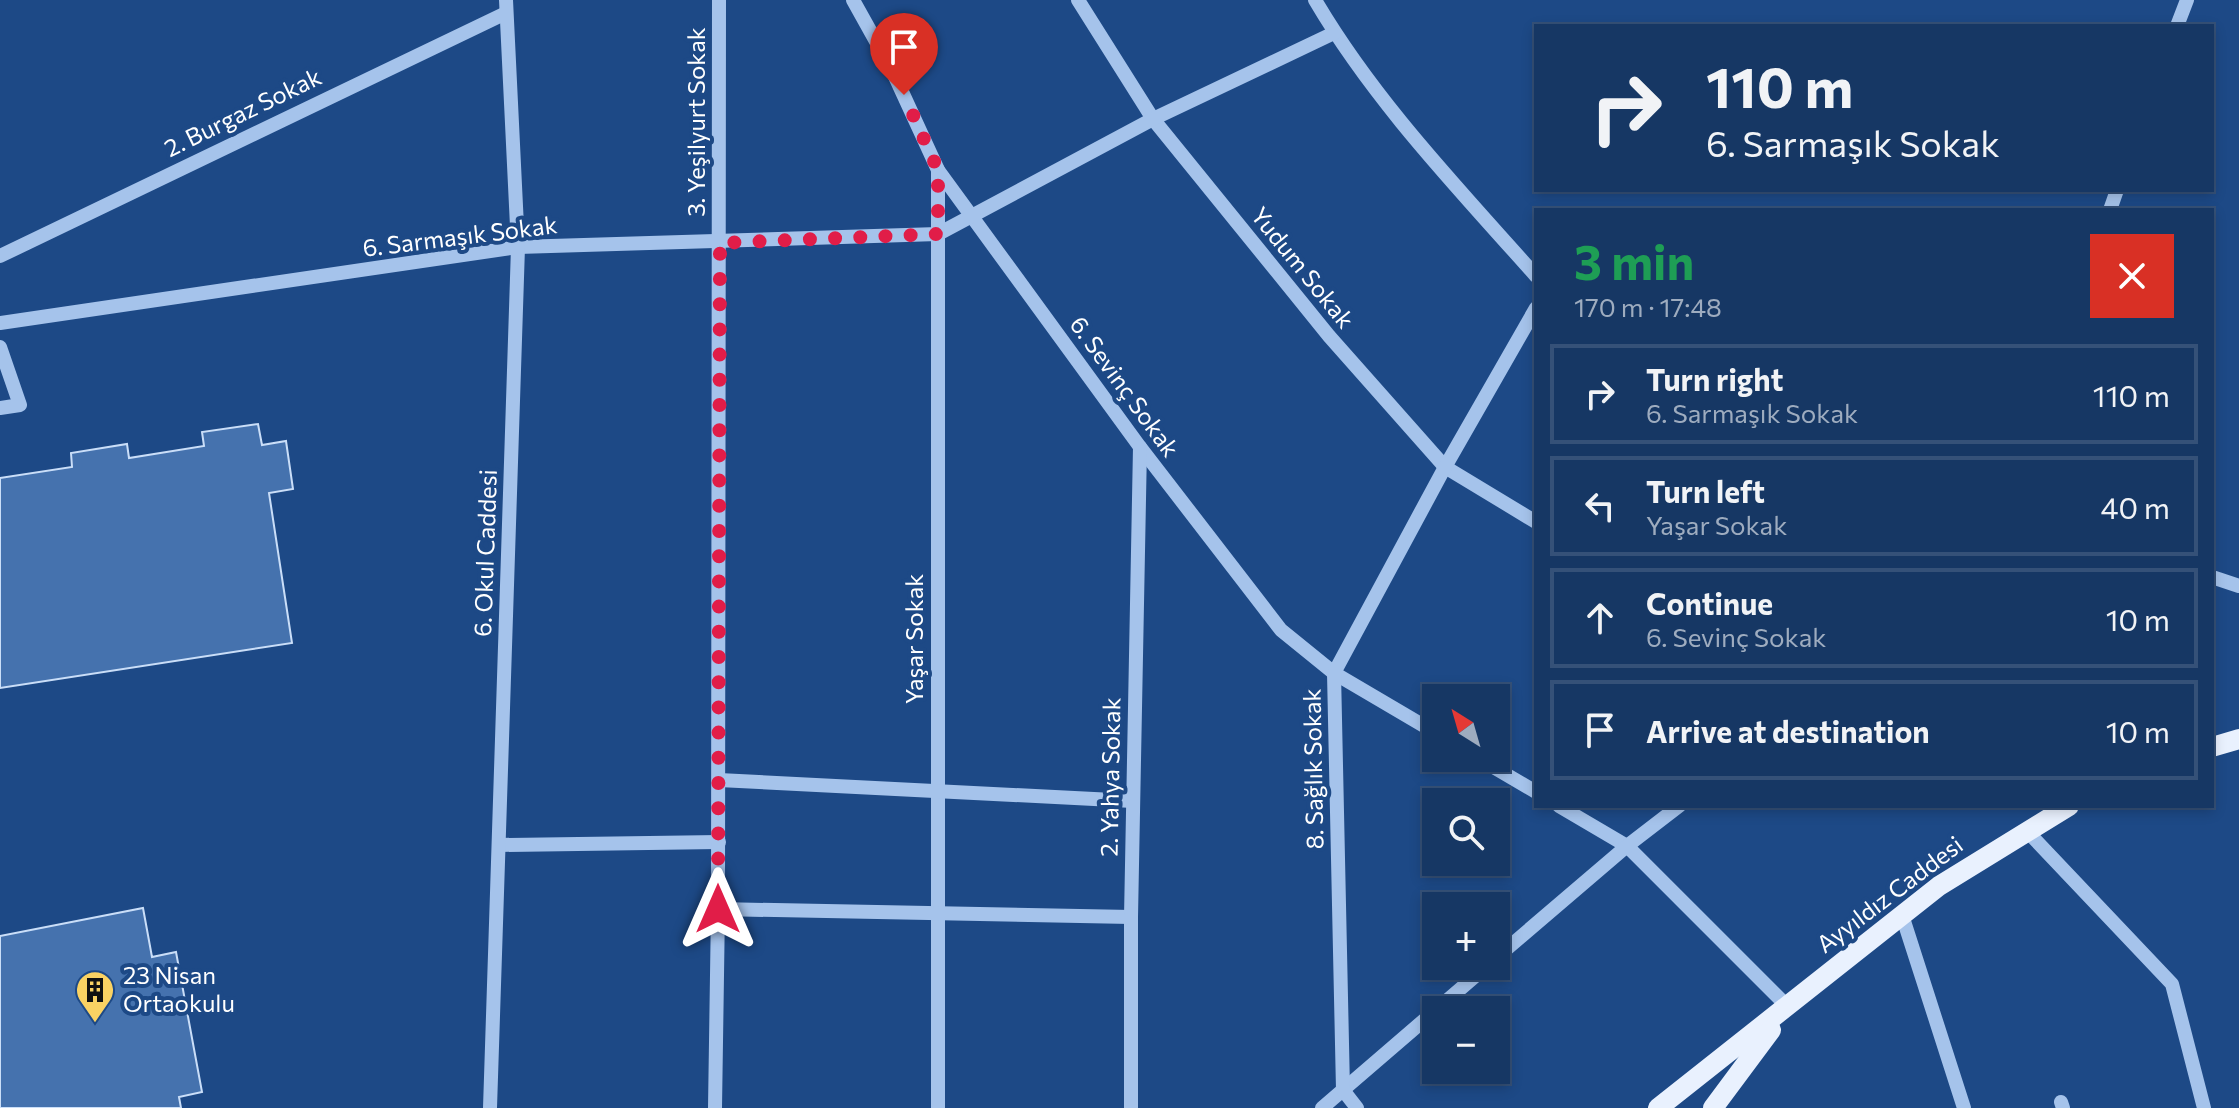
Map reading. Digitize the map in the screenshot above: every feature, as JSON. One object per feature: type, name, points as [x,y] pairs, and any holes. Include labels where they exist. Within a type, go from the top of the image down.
[{"type":"main road","points":[[2214,746],[2239,739]]},
{"type":"main road","name":"Ayyıldız Caddesi","points":[[1658,1108],[1939,886],[2065,808]]},
{"type":"main road","name":"Ayyıldız Caddesi","points":[[1713,1108],[1788,1007]]},
{"type":"street","name":"3. Yeşilyurt Sokak","points":[[715,1108],[719,842],[719,0]]},
{"type":"street","name":"6. Sevinç Sokak","points":[[853,0],[892,70],[938,170],[1140,447],[1281,630],[1334,673],[1422,725]]},
{"type":"street","name":"Yudum Sokak","points":[[1078,0],[1153,119],[1329,336],[1445,467],[1534,521]]},
{"type":"street","points":[[1315,0],[1334,33],[1416,141],[1534,274]]},
{"type":"street","points":[[2178,24],[2187,0]]},
{"type":"street","name":"6. Okul Caddesi","points":[[490,1108],[518,247],[506,6]]},
{"type":"street","name":"2. Burgaz Sokak","points":[[0,256],[506,6]]},
{"type":"street","name":"6. Sarmaşık Sokak","points":[[0,323],[518,247],[938,234],[1153,119],[1334,33]]},
{"type":"street","name":"Yaşar Sokak","points":[[938,170],[938,1108]]},
{"type":"street","name":"8. Sağlık Sokak","points":[[1343,1090],[1334,673],[1445,467],[1534,311]]},
{"type":"street","points":[[0,347],[20,405],[0,408]]},
{"type":"street","name":"2. Yahya Sokak","points":[[1131,1108],[1131,917],[1140,447]]},
{"type":"street","points":[[2214,578],[2239,586]]},
{"type":"street","points":[[1502,772],[1534,791]]},
{"type":"street","points":[[719,780],[1133,801]]},
{"type":"street","points":[[1562,808],[1627,846],[1788,1007]]},
{"type":"street","points":[[1510,946],[1676,808]]},
{"type":"street","points":[[2026,830],[2172,984],[2204,1108]]},
{"type":"street","points":[[499,845],[719,842]]},
{"type":"street","points":[[718,909],[1131,917]]},
{"type":"street","points":[[1902,915],[1964,1108]]},
{"type":"street","points":[[1322,1108],[1471,980]]},
{"type":"street","points":[[1343,1090],[1357,1108]]},
{"type":"building","points":[[258,424],[262,445],[286,441],[293,489],[269,493],[292,643],[0,688],[0,478],[72,467],[71,453],[127,444],[129,458],[204,446],[202,432]]},
{"type":"building","name":"23 Nisan Ortaokulu","points":[[143,908],[152,957],[176,952],[202,1092],[179,1097],[181,1108],[0,1108],[0,936]]},
{"type":"place","name":"23 Nisan Ortaokulu","points":[[95,1024]]},
{"type":"route","points":[[718,909],[720,243],[938,234],[938,170],[904,95]]}]
